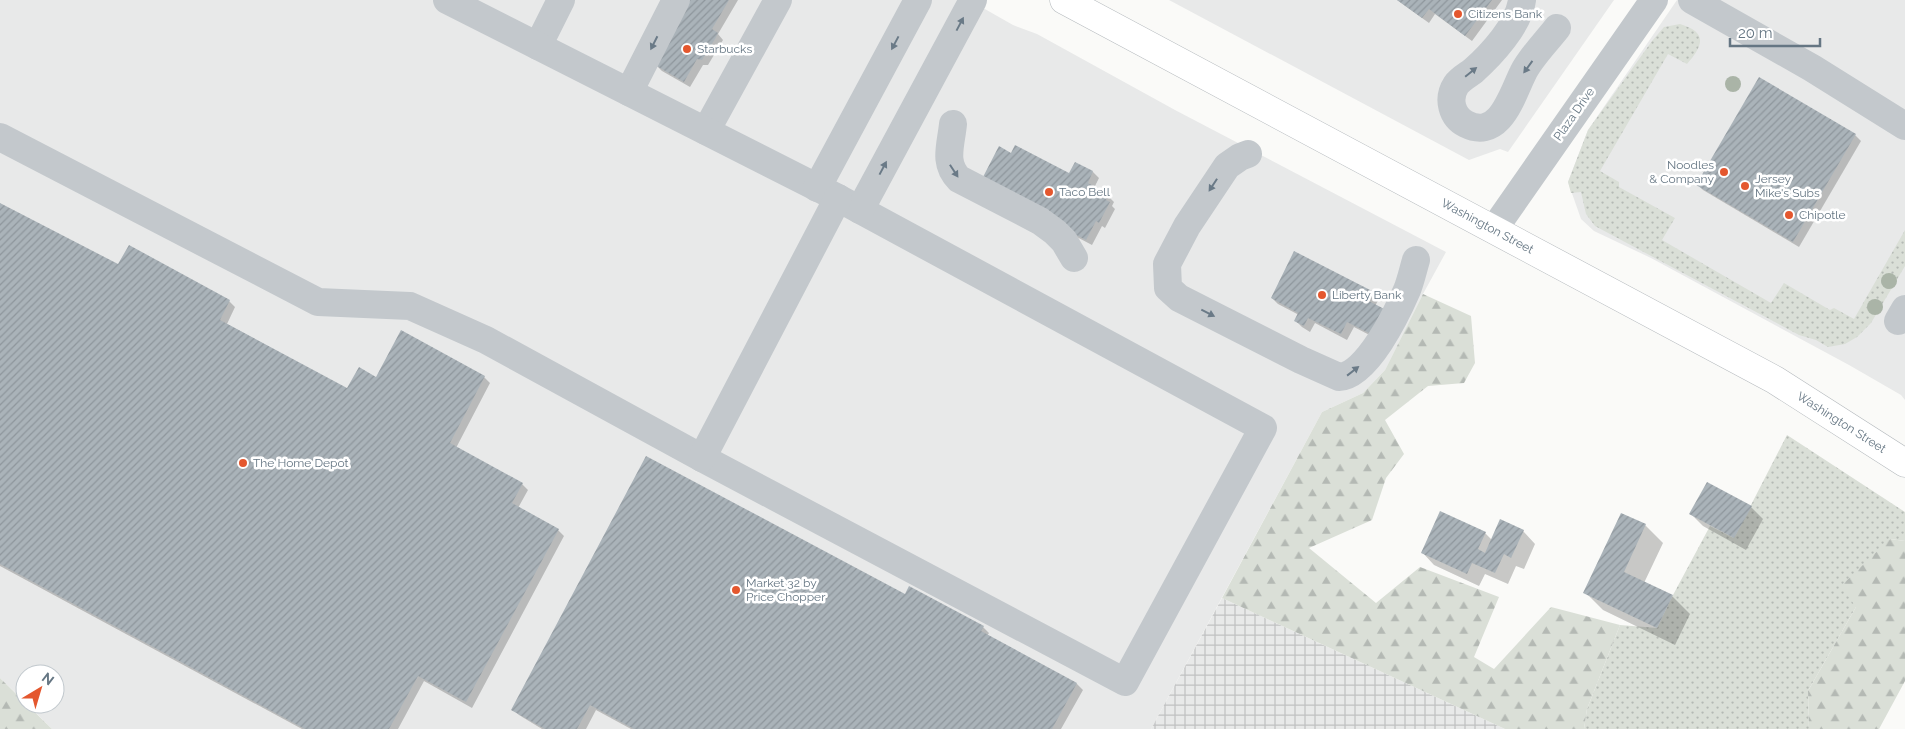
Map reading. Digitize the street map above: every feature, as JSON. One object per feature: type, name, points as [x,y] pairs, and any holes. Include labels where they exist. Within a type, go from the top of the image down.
[{"type":"highway","name":"Washington Street","points":[[1064,0],[1775,380],[1905,463]]},
{"type":"street","points":[[0,137],[318,302],[410,306],[486,340],[702,458],[1125,682],[1263,428],[838,199],[448,0]]},
{"type":"street","points":[[538,46],[561,0]]},
{"type":"street","points":[[629,92],[676,0]]},
{"type":"street","points":[[706,131],[778,0]]},
{"type":"street","points":[[702,458],[838,199],[918,0]]},
{"type":"street","points":[[838,199],[973,0]]},
{"type":"street","points":[[1522,0],[1518,15],[1492,54],[1455,86],[1452,96],[1452,108],[1459,119],[1480,128],[1493,124],[1507,107],[1523,72],[1557,28]]},
{"type":"street","name":"Plaza Drive","points":[[1494,229],[1654,0]]},
{"type":"street","points":[[1692,0],[1812,68],[1905,126]]},
{"type":"street","points":[[953,124],[949,161],[952,171],[959,179],[1040,221],[1055,232],[1074,258]]},
{"type":"street","points":[[1248,154],[1233,161],[1222,172],[1187,226],[1167,264],[1168,288],[1179,298],[1301,360],[1339,377],[1345,377],[1363,362],[1386,332],[1407,289],[1416,260]]},
{"type":"shaded area","points":[[0,0],[969,0],[1013,25],[1037,34],[1175,110],[1446,252],[1385,370],[1363,393],[1322,412],[1151,729],[52,729],[37,714],[65,714],[65,664],[15,664],[15,692],[0,678]]},
{"type":"shaded area","points":[[1169,0],[1614,0],[1508,152],[1500,149],[1469,160]]},
{"type":"shaded area","points":[[1677,0],[1905,0],[1905,400],[1901,395],[1849,365],[1651,258],[1594,231],[1581,219],[1568,182],[1588,130]]},
{"type":"shaded area","points":[[1222,598],[1505,729],[1151,729]]},
{"type":"green space","points":[[1680,24],[1689,27],[1699,35],[1700,40],[1697,51],[1687,64],[1668,54],[1600,171],[1619,182],[1619,187],[1675,218],[1662,240],[1771,303],[1784,283],[1830,310],[1834,308],[1854,319],[1905,230],[1905,266],[1871,323],[1857,337],[1845,344],[1828,347],[1816,340],[1799,335],[1595,226],[1586,214],[1581,192],[1571,193],[1568,182],[1588,130],[1664,27]]},
{"type":"green space","points":[[1423,294],[1471,316],[1475,363],[1464,383],[1428,386],[1385,420],[1404,454],[1386,478],[1372,520],[1309,548],[1376,603],[1420,567],[1499,597],[1474,657],[1494,669],[1551,607],[1620,625],[1587,709],[1584,729],[1505,729],[1222,598],[1322,412],[1363,393],[1385,370]]},
{"type":"green space","points":[[1787,435],[1905,512],[1905,541],[1890,539],[1856,607],[1808,691],[1809,729],[1584,729],[1587,709],[1620,625],[1657,628],[1710,526],[1734,538]]},
{"type":"green space","points":[[1890,539],[1905,541],[1905,681],[1879,729],[1809,729],[1808,691],[1856,607],[1841,586]]},
{"type":"green space","points":[[0,678],[15,693],[15,714],[37,714],[52,729],[0,729]]},
{"type":"building","name":"Starbucks","points":[[682,0],[729,0],[712,29],[718,33],[715,39],[702,60],[697,59],[684,82],[655,65],[682,18],[674,14]]},
{"type":"building","name":"Citizens Bank","points":[[1397,0],[1492,0],[1465,36],[1429,9],[1422,18]]},
{"type":"building","points":[[1759,77],[1856,134],[1793,242],[1696,185]]},
{"type":"building","name":"Taco Bell","points":[[1015,145],[1069,173],[1075,162],[1093,171],[1088,183],[1109,195],[1106,200],[1110,202],[1099,223],[1096,221],[1086,240],[989,190],[983,177],[999,146],[1011,153]]},
{"type":"building","name":"The Home Depot","points":[[0,203],[118,264],[129,245],[230,300],[220,320],[347,388],[359,367],[376,377],[401,330],[485,376],[450,443],[523,483],[512,503],[559,529],[466,702],[418,676],[389,729],[305,729],[0,564]]},
{"type":"building","name":"Liberty Bank","points":[[1294,251],[1374,292],[1369,301],[1390,312],[1377,337],[1347,322],[1341,334],[1308,318],[1304,326],[1294,321],[1298,313],[1271,298]]},
{"type":"building","name":"Market 32 by Price Chopper","points":[[646,456],[905,594],[909,586],[984,626],[981,631],[1077,683],[1052,729],[634,729],[590,705],[577,729],[545,729],[511,710]]},
{"type":"building","points":[[1707,482],[1752,506],[1734,538],[1689,514]]},
{"type":"building","points":[[1440,511],[1486,532],[1478,549],[1485,553],[1500,519],[1524,530],[1511,558],[1504,554],[1495,573],[1472,563],[1467,574],[1421,553]]},
{"type":"building","points":[[1621,513],[1646,524],[1624,572],[1673,595],[1657,628],[1583,593]]},
{"type":"place","name":"Citizens Bank","points":[[1458,14]]},
{"type":"place","name":"Starbucks","points":[[687,49]]},
{"type":"place","name":"Noodles & Company","points":[[1724,172]]},
{"type":"place","name":"Jersey Mike's Subs","points":[[1745,186]]},
{"type":"place","name":"Taco Bell","points":[[1049,192]]},
{"type":"place","name":"Chipotle","points":[[1789,215]]},
{"type":"place","name":"Liberty Bank","points":[[1322,295]]},
{"type":"place","name":"The Home Depot","points":[[243,463]]},
{"type":"place","name":"Market 32 by Price Chopper","points":[[736,590]]}]
